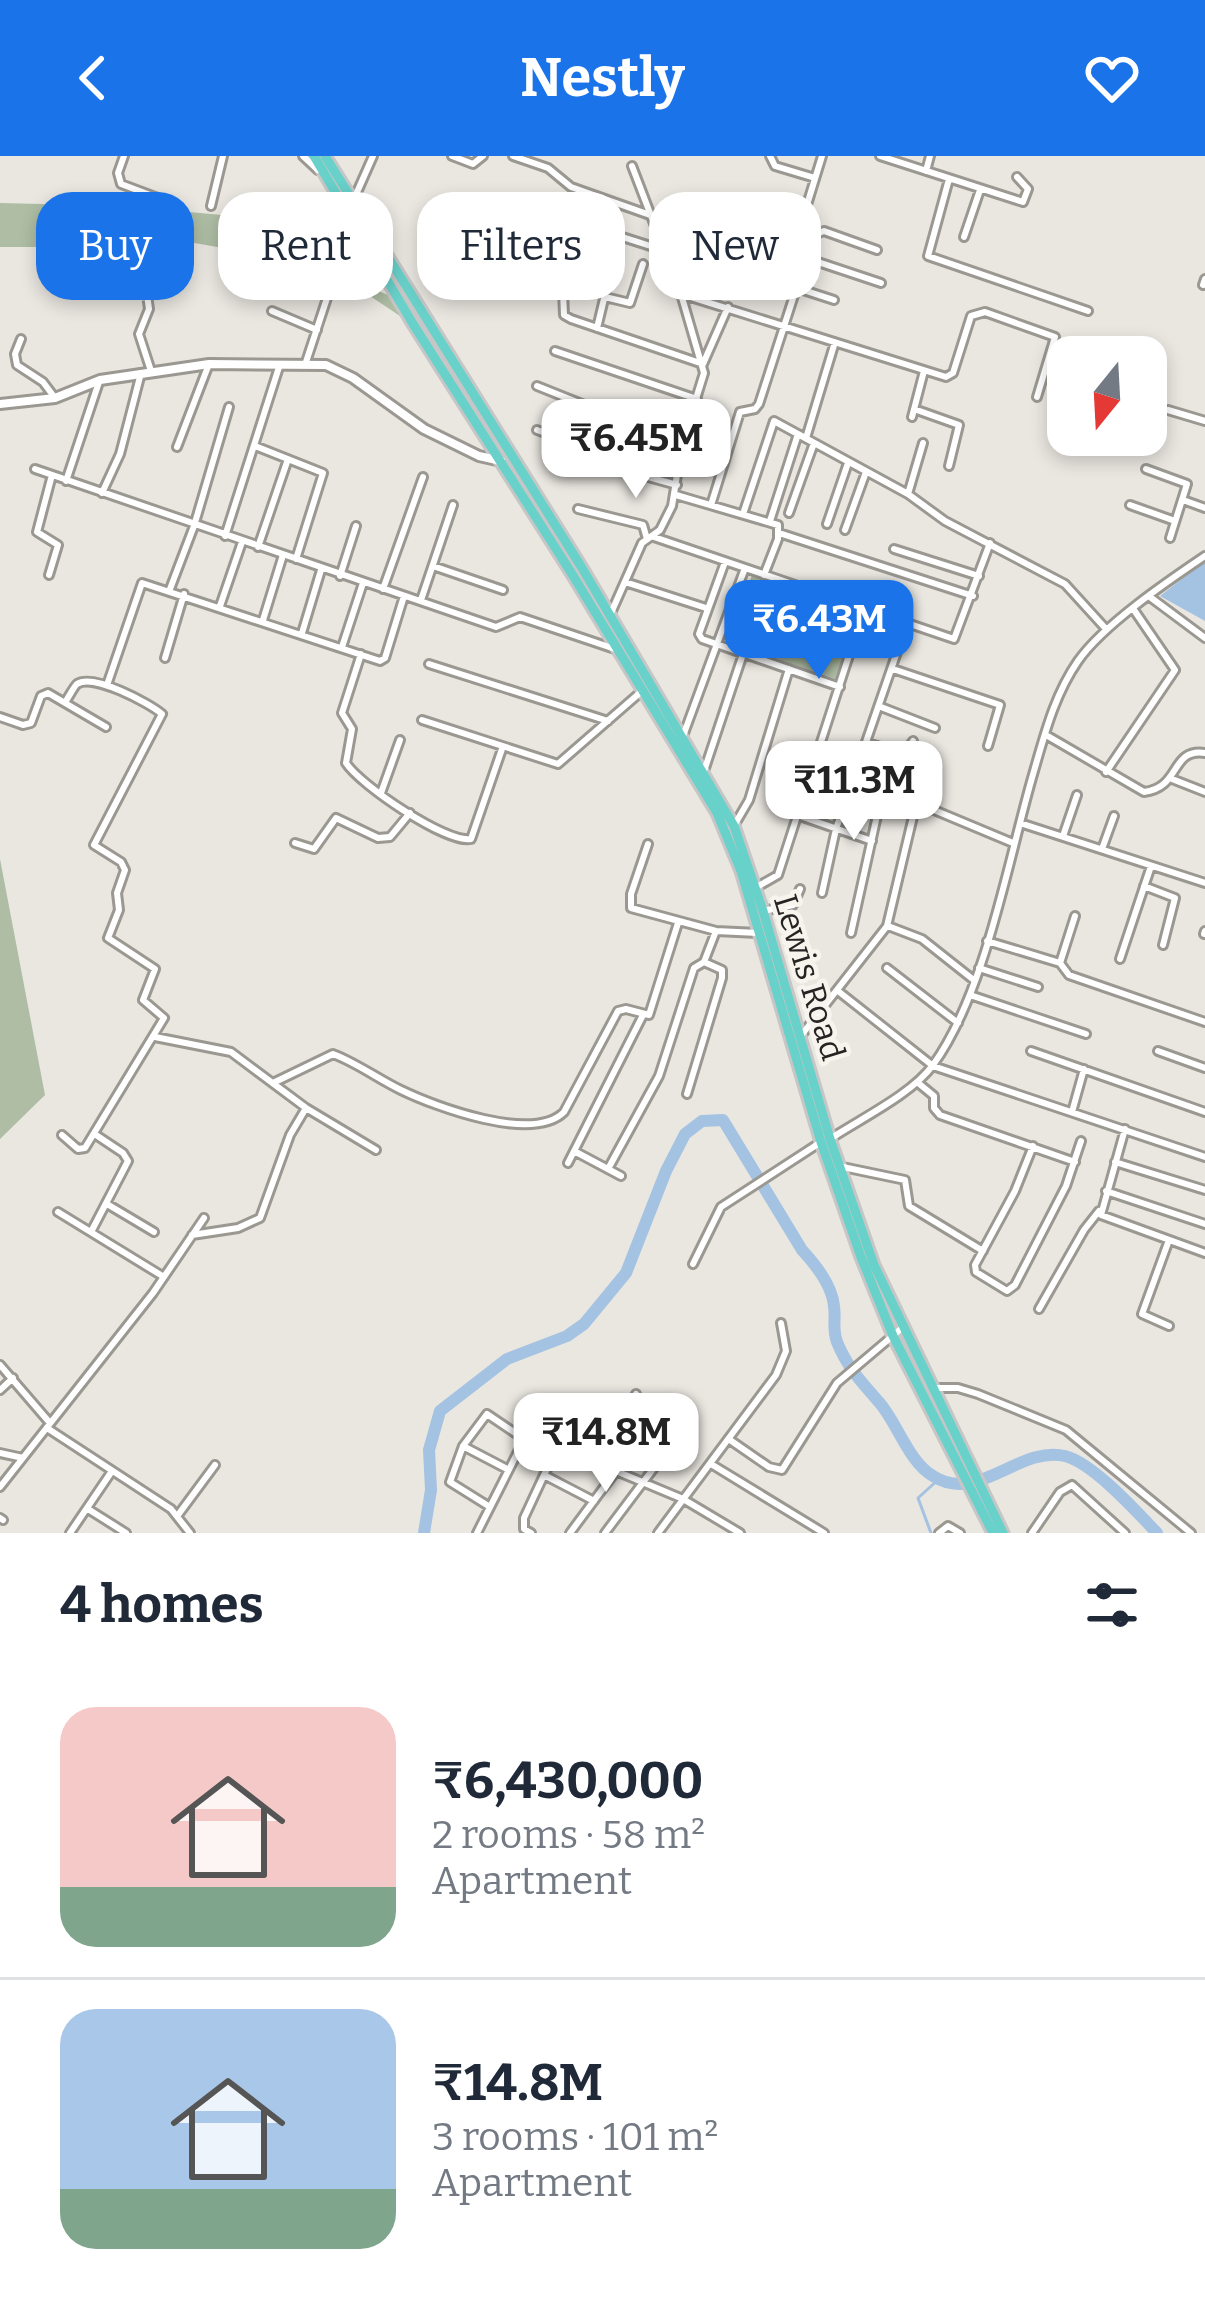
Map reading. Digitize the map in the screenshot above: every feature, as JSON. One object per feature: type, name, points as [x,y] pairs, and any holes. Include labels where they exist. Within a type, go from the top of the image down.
[{"type":"main road","name":"Lewis Road","points":[[314,156],[399,288]]},
{"type":"main road","name":"Lewis Road","points":[[325,156],[347,192]]},
{"type":"main road","name":"Lewis Road","points":[[393,277],[577,571],[722,825],[741,871],[825,1140],[898,1332],[1003,1533]]},
{"type":"main road","name":"Lewis Road","points":[[481,419],[500,461],[610,616],[734,826],[800,1037],[808,1084]]},
{"type":"main road","name":"Lewis Road","points":[[825,1140],[898,1332]]},
{"type":"main road","name":"Lewis Road","points":[[932,1396],[993,1533]]},
{"type":"street","points":[[124,156],[118,173],[121,184],[142,192]]},
{"type":"street","points":[[211,206],[223,156]]},
{"type":"street","points":[[303,156],[325,176]]},
{"type":"street","points":[[357,192],[373,156]]},
{"type":"street","points":[[452,156],[473,164],[483,156]]},
{"type":"street","points":[[513,156],[548,168],[571,187],[649,215]]},
{"type":"street","points":[[770,156],[775,166],[815,178]]},
{"type":"street","points":[[811,192],[822,156]]},
{"type":"street","points":[[880,156],[1023,202],[1028,189],[1017,178]]},
{"type":"street","points":[[926,171],[930,156]]},
{"type":"street","points":[[632,166],[649,212]]},
{"type":"street","points":[[949,179],[928,256],[1088,311]]},
{"type":"street","points":[[964,237],[980,190]]},
{"type":"street","points":[[821,232],[877,250]]},
{"type":"street","points":[[821,263],[880,284]]},
{"type":"street","points":[[617,300],[630,303],[643,264]]},
{"type":"street","points":[[821,296],[834,300]]},
{"type":"street","points":[[102,494],[146,372],[139,334],[149,300]]},
{"type":"street","points":[[305,365],[326,300]]},
{"type":"street","points":[[563,300],[564,315],[703,364]]},
{"type":"street","points":[[597,328],[603,300]]},
{"type":"street","points":[[683,300],[703,364]]},
{"type":"street","points":[[703,300],[951,376],[971,316],[986,312],[1055,337],[1037,397]]},
{"type":"street","points":[[711,505],[739,416],[742,410],[758,406],[792,300]]},
{"type":"street","points":[[610,616],[676,490],[682,444],[703,364],[728,307]]},
{"type":"street","points":[[272,311],[317,330]]},
{"type":"street","points":[[21,339],[16,365],[43,382],[55,398]]},
{"type":"street","points":[[788,513],[835,342]]},
{"type":"street","points":[[555,351],[697,399]]},
{"type":"street","points":[[177,447],[208,364]]},
{"type":"street","points":[[1,402],[55,398],[100,380],[208,364],[305,365],[338,369],[424,429],[500,461]]},
{"type":"street","points":[[225,536],[280,364]]},
{"type":"street","points":[[924,371],[913,413],[959,425],[949,466]]},
{"type":"street","points":[[66,481],[100,380]]},
{"type":"street","points":[[537,386],[682,444]]},
{"type":"street","points":[[170,590],[230,407]]},
{"type":"street","points":[[1168,410],[1205,421]]},
{"type":"street","points":[[743,514],[774,421],[908,494],[945,521],[1065,584],[1108,631]]},
{"type":"street","points":[[537,430],[572,443],[598,463],[778,525],[764,575]]},
{"type":"street","points":[[770,521],[806,438]]},
{"type":"street","points":[[908,494],[923,443]]},
{"type":"street","points":[[255,446],[318,469],[323,477],[296,560]]},
{"type":"street","points":[[258,547],[288,459]]},
{"type":"street","points":[[826,524],[848,463]]},
{"type":"street","points":[[1146,469],[1185,482],[1170,538]]},
{"type":"street","points":[[35,470],[496,627],[520,617],[618,650]]},
{"type":"street","points":[[845,530],[866,472]]},
{"type":"street","points":[[49,575],[58,545],[37,532],[52,476]]},
{"type":"street","points":[[383,589],[423,478]]},
{"type":"street","points":[[1183,500],[1205,508]]},
{"type":"street","points":[[421,600],[453,505]]},
{"type":"street","points":[[1130,505],[1175,521]]},
{"type":"street","points":[[578,509],[638,523],[651,538],[954,638],[990,543]]},
{"type":"street","points":[[340,576],[356,526]]},
{"type":"street","points":[[779,533],[973,596]]},
{"type":"street","points":[[220,606],[242,542]]},
{"type":"street","points":[[894,549],[979,576]]},
{"type":"street","points":[[263,620],[283,555]]},
{"type":"street","points":[[693,1264],[717,1213],[740,1193],[917,1082],[933,1066],[975,981],[1044,734],[1078,660],[1205,556]]},
{"type":"street","points":[[724,562],[699,634],[716,645],[840,687]]},
{"type":"street","points":[[433,566],[503,590]]},
{"type":"street","points":[[683,736],[745,568]]},
{"type":"street","points":[[302,633],[321,570]]},
{"type":"street","points":[[107,686],[139,586],[147,582],[384,661],[404,596]]},
{"type":"street","points":[[626,582],[706,608]]},
{"type":"street","points":[[343,647],[363,584]]},
{"type":"street","points":[[165,658],[184,594]]},
{"type":"street","points":[[1150,597],[1205,638]]},
{"type":"street","points":[[755,888],[778,875],[864,609]]},
{"type":"street","points":[[1106,772],[1175,670],[1134,610]]},
{"type":"street","points":[[822,893],[836,829],[907,623]]},
{"type":"street","points":[[361,654],[342,713],[352,729],[346,764],[410,813],[460,841],[471,839],[502,748]]},
{"type":"street","points":[[704,771],[743,654]]},
{"type":"street","points":[[429,664],[608,721]]},
{"type":"street","points":[[734,826],[748,800],[789,669]]},
{"type":"street","points":[[892,669],[1000,705],[988,746]]},
{"type":"street","points":[[62,1135],[82,1150],[95,1135],[164,1015],[146,1005],[143,996],[156,971],[108,938],[119,910],[117,892],[124,866],[94,844],[162,714],[107,686],[82,681],[66,700]]},
{"type":"street","points":[[422,719],[558,764],[642,691]]},
{"type":"street","points":[[0,717],[28,725],[44,694],[66,700],[106,727]]},
{"type":"street","points":[[881,707],[935,728]]},
{"type":"street","points":[[1044,734],[1144,792],[1160,789],[1172,779],[1186,755],[1205,753]]},
{"type":"street","points":[[381,793],[400,740]]},
{"type":"street","points":[[868,742],[904,754],[913,740]]},
{"type":"street","points":[[814,769],[1013,843]]},
{"type":"street","points":[[1172,779],[1205,792]]},
{"type":"street","points":[[851,933],[882,793]]},
{"type":"street","points":[[1063,836],[1077,796]]},
{"type":"street","points":[[800,1037],[887,926],[916,804]]},
{"type":"street","points":[[295,843],[314,849],[336,818],[378,838],[390,837],[410,813]]},
{"type":"street","points":[[797,815],[872,841]]},
{"type":"street","points":[[1102,850],[1114,816]]},
{"type":"street","points":[[1019,823],[1205,883]]},
{"type":"street","points":[[648,844],[631,908],[716,932],[758,933]]},
{"type":"street","points":[[1120,958],[1150,866]]},
{"type":"street","points":[[1144,886],[1175,898],[1163,945]]},
{"type":"street","points":[[763,911],[794,905],[800,890]]},
{"type":"street","points":[[1060,963],[1075,916]]},
{"type":"street","points":[[275,1082],[333,1054],[401,1090],[443,1105],[512,1125],[554,1120],[564,1112],[613,1016],[626,1009],[649,1016],[678,923]]},
{"type":"street","points":[[887,926],[922,938],[975,981]]},
{"type":"street","points":[[704,962],[716,932]]},
{"type":"street","points":[[987,941],[1060,963],[1075,978],[1205,1022]]},
{"type":"street","points":[[608,1168],[659,1076],[694,968],[704,962],[722,970],[722,977],[687,1094]]},
{"type":"street","points":[[887,968],[958,1022]]},
{"type":"street","points":[[979,968],[1038,987]]},
{"type":"street","points":[[838,991],[933,1066],[1205,1157]]},
{"type":"street","points":[[970,995],[1086,1034]]},
{"type":"street","points":[[568,1163],[642,1016]]},
{"type":"street","points":[[155,1037],[232,1052],[306,1108],[376,1150]]},
{"type":"street","points":[[1031,1051],[1205,1112]]},
{"type":"street","points":[[1158,1051],[1205,1068]]},
{"type":"street","points":[[1072,1112],[1084,1069]]},
{"type":"street","points":[[917,1082],[934,1096],[934,1108],[940,1115],[1075,1162]]},
{"type":"street","points":[[193,1235],[238,1228],[260,1218],[290,1136],[306,1108]]},
{"type":"street","points":[[1039,1309],[1099,1211],[1125,1129]]},
{"type":"street","points":[[91,1232],[127,1157],[95,1135]]},
{"type":"street","points":[[1033,1146],[1016,1191],[975,1265],[976,1272],[1010,1291],[1058,1203],[1082,1141]]},
{"type":"street","points":[[574,1150],[621,1176]]},
{"type":"street","points":[[1115,1162],[1205,1190]]},
{"type":"street","points":[[838,1166],[905,1180],[909,1207],[983,1250]]},
{"type":"street","points":[[1105,1190],[1205,1225]]},
{"type":"street","points":[[107,1204],[154,1232]]},
{"type":"street","points":[[1099,1211],[1205,1253]]},
{"type":"street","points":[[58,1212],[164,1277]]},
{"type":"street","points":[[0,1487],[164,1277],[204,1218]]},
{"type":"street","points":[[1169,1240],[1142,1313],[1169,1326]]},
{"type":"street","points":[[658,1533],[783,1363],[782,1322]]},
{"type":"street","points":[[730,1439],[782,1470],[837,1383],[898,1332]]},
{"type":"street","points":[[0,1365],[48,1425],[178,1515],[190,1533]]},
{"type":"street","points":[[0,1390],[13,1378]]},
{"type":"street","points":[[636,1394],[599,1456],[616,1471],[683,1498],[740,1533]]},
{"type":"street","points":[[932,1396],[979,1394],[1066,1430],[1191,1533]]},
{"type":"street","points":[[531,1533],[524,1528],[524,1518],[577,1410]]},
{"type":"street","points":[[490,1507],[450,1482],[463,1446],[487,1414],[524,1438]]},
{"type":"street","points":[[477,1533],[535,1418]]},
{"type":"street","points":[[605,1533],[681,1432]]},
{"type":"street","points":[[463,1446],[507,1469]]},
{"type":"street","points":[[0,1453],[23,1457]]},
{"type":"street","points":[[711,1464],[824,1533]]},
{"type":"street","points":[[178,1515],[215,1465]]},
{"type":"street","points":[[70,1533],[112,1471]]},
{"type":"street","points":[[570,1533],[616,1471]]},
{"type":"street","points":[[544,1475],[594,1501]]},
{"type":"street","points":[[1032,1533],[1060,1492],[1072,1485],[1125,1533]]},
{"type":"street","points":[[88,1509],[126,1533]]},
{"type":"street","points":[[939,1533],[949,1526],[960,1533]]},
{"type":"green space","points":[[0,203],[36,204],[36,247],[0,247]]},
{"type":"green space","points":[[194,212],[218,215],[218,247],[194,243]]},
{"type":"green space","points":[[376,300],[391,300],[403,318]]},
{"type":"green space","points":[[623,421],[680,442],[674,477],[608,460]]},
{"type":"green space","points":[[752,575],[857,610],[836,679],[727,642]]},
{"type":"green space","points":[[0,859],[45,1095],[0,1139]]},
{"type":"water","points":[[1205,561],[1205,621],[1160,596]]},
{"type":"waterway","points":[[424,1533],[431,1490],[429,1450],[440,1411],[507,1359],[567,1336],[584,1324],[626,1273],[685,1134],[702,1121],[723,1120],[827,1283],[836,1337],[845,1359],[924,1469],[950,1483],[966,1484],[1031,1459],[1065,1456],[1101,1478],[1157,1533]]},
{"type":"waterway","points":[[931,1533],[918,1498],[939,1479]]}]
